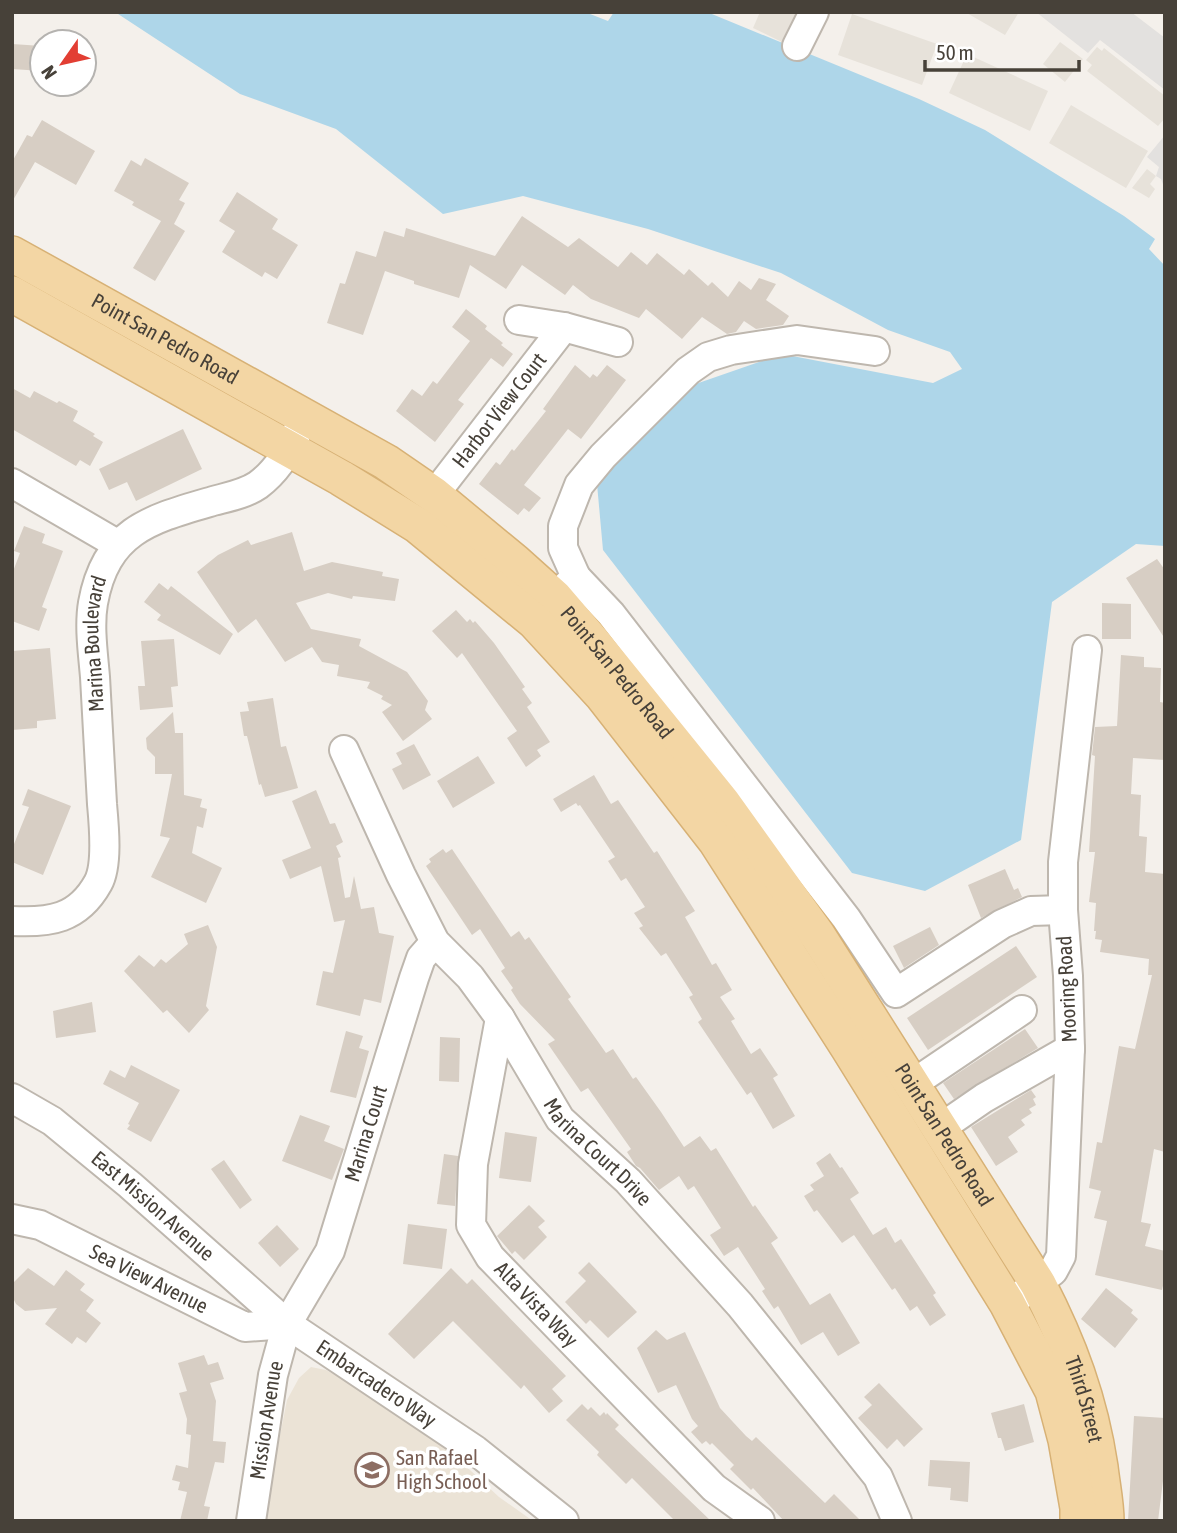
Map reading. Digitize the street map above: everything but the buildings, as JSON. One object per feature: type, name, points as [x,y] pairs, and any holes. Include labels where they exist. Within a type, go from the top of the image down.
[{"type":"main road","name":"Point San Pedro Road","points":[[12,254],[386,462],[433,495],[515,562],[565,587],[596,646],[722,802],[832,927],[911,1085],[1038,1284]]},
{"type":"main road","name":"Point San Pedro Road","points":[[12,294],[341,478],[417,525],[534,621],[603,696],[716,841],[1007,1303]]},
{"type":"main road","name":"Third Street","points":[[1038,1284],[1059,1325],[1081,1379],[1096,1443],[1106,1521]]},
{"type":"main road","name":"Third Street","points":[[1007,1303],[1053,1391],[1066,1440],[1078,1521]]},
{"type":"street","points":[[797,46],[814,12]]},
{"type":"street","name":"Harbor View Court","points":[[519,320],[564,327],[618,342]]},
{"type":"street","name":"Harbor View Court","points":[[433,495],[564,327]]},
{"type":"street","points":[[565,587],[562,548],[564,526],[579,485],[603,456],[688,371],[708,357],[731,350],[797,340],[875,351]]},
{"type":"street","name":"Marina Boulevard","points":[[12,921],[41,923],[67,916],[99,882],[104,856],[93,604],[103,568],[117,544],[138,528],[168,514],[239,494],[256,486],[289,451],[304,418]]},
{"type":"street","points":[[12,483],[117,544]]},
{"type":"street","name":"Mooring Road","points":[[1007,1303],[1038,1284],[1053,1271],[1061,1256],[1070,1049],[1063,862],[1087,650]]},
{"type":"street","name":"Marina Court Drive","points":[[344,750],[435,942],[470,977],[500,1018],[560,1119],[628,1181],[740,1305],[878,1477],[897,1521]]},
{"type":"street","points":[[832,927],[896,993],[1002,924],[1031,911],[1063,910]]},
{"type":"street","name":"Marina Court","points":[[287,1324],[330,1251],[414,978],[421,958],[435,942]]},
{"type":"street","points":[[911,1085],[1022,1010]]},
{"type":"street","name":"Alta Vista Way","points":[[500,1018],[473,1164],[471,1224],[490,1257],[714,1488],[760,1521]]},
{"type":"street","points":[[939,1129],[984,1098],[1070,1049]]},
{"type":"street","name":"East Mission Avenue","points":[[12,1098],[52,1121],[121,1177],[287,1324]]},
{"type":"street","name":"Sea View Avenue","points":[[12,1219],[40,1225],[245,1327],[287,1324]]},
{"type":"street","name":"Mission Avenue","points":[[251,1521],[273,1375],[287,1324]]},
{"type":"street","name":"Embarcadero Way","points":[[287,1324],[475,1450],[564,1521]]},
{"type":"shaded area","points":[[760,12],[804,12],[788,45],[753,28]]},
{"type":"shaded area","points":[[965,12],[1019,12],[1005,35]]},
{"type":"shaded area","points":[[1036,12],[1131,12],[1165,38],[1165,90],[1100,40],[1088,53]]},
{"type":"shaded area","points":[[852,14],[937,44],[922,85],[838,55]]},
{"type":"shaded area","points":[[1060,42],[1083,59],[1065,82],[1043,64]]},
{"type":"shaded area","points":[[1097,47],[1102,51],[1104,48],[1165,96],[1165,118],[1158,126],[1087,71],[1092,65],[1086,60]]},
{"type":"shaded area","points":[[967,54],[1048,91],[1030,131],[949,93]]},
{"type":"shaded area","points":[[1071,105],[1148,151],[1126,188],[1049,143]]},
{"type":"shaded area","points":[[1165,135],[1165,190],[1161,179],[1156,176],[1159,167],[1147,157]]},
{"type":"shaded area","points":[[1147,169],[1156,176],[1150,184],[1155,189],[1149,198],[1132,188]]},
{"type":"shaded area","name":"San Rafael High School","points":[[311,1367],[326,1370],[372,1395],[442,1444],[499,1497],[533,1521],[263,1521],[287,1400],[299,1378]]},
{"type":"water","points":[[115,12],[585,12],[608,21],[614,12],[707,12],[919,99],[985,130],[1124,216],[1155,239],[1149,249],[1165,266],[1165,546],[1136,544],[1052,602],[1021,840],[925,891],[852,873],[603,550],[597,484],[687,387],[782,354],[933,383],[962,369],[950,352],[888,330],[781,273],[648,229],[523,196],[443,214],[336,129],[240,94]]},
{"type":"place","name":"San Rafael High School","points":[[372,1470]]}]
